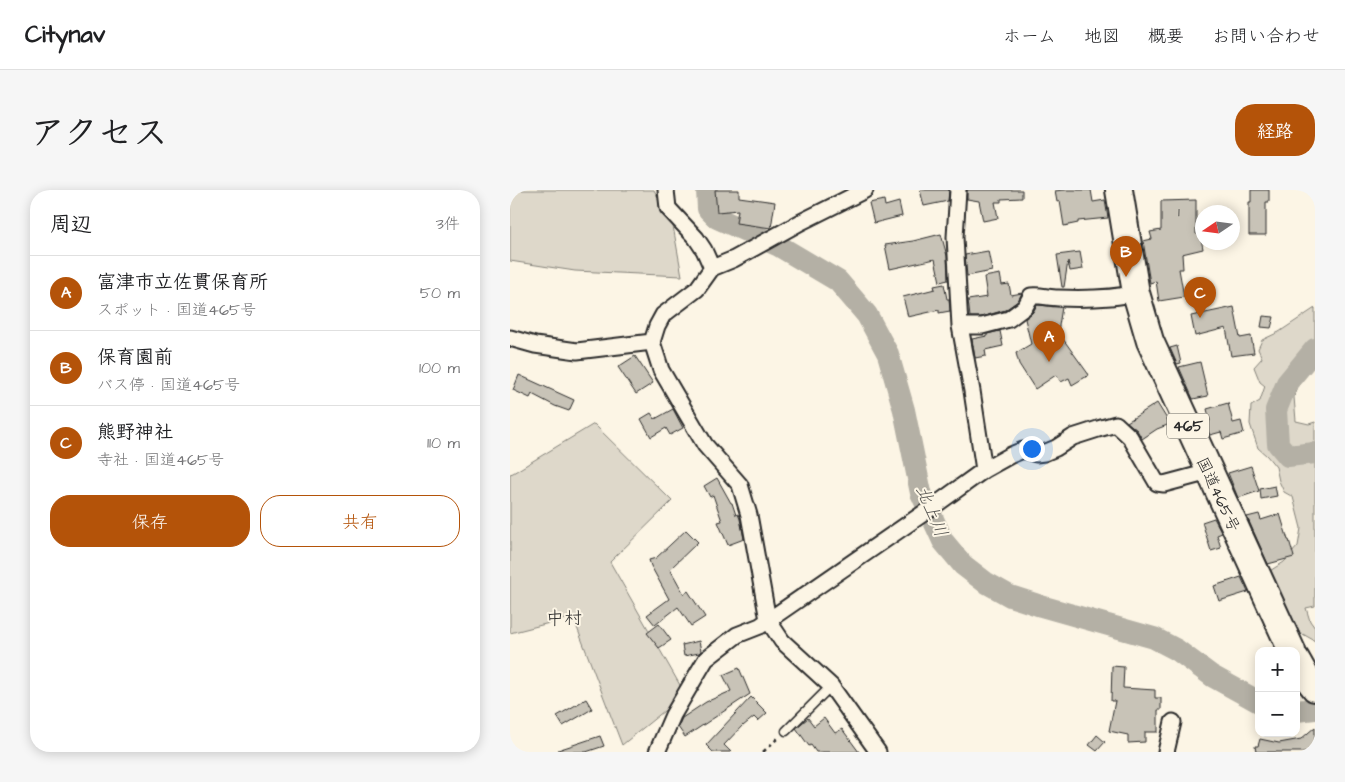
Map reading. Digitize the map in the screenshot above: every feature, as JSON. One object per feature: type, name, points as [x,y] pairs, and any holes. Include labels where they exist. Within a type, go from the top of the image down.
[{"type":"highway","name":"国道465号","points":[[1119,190],[1136,294],[1150,341],[1290,647]]},
{"type":"highway","points":[[1300,666],[1315,688]]},
{"type":"street","points":[[666,190],[668,208],[696,238],[712,268]]},
{"type":"street","points":[[865,190],[801,222],[734,259],[712,268],[696,289],[663,315],[652,342],[661,370],[705,445],[740,485],[749,515],[768,620],[782,642],[831,686],[878,752]]},
{"type":"street","points":[[958,190],[955,237],[960,326],[984,470]]},
{"type":"street","points":[[960,326],[982,326],[1009,319],[1025,307],[1031,296],[1104,299],[1136,294]]},
{"type":"street","points":[[510,338],[535,345],[578,351],[652,342]]},
{"type":"street","points":[[657,752],[673,715],[706,659],[737,635],[760,626],[984,470],[1011,454],[1023,450],[1044,453],[1073,437],[1116,424],[1130,437],[1157,483],[1164,484],[1209,472]]},
{"type":"street","points":[[1166,752],[1173,722]]},
{"type":"lane","points":[[786,730],[831,686]]},
{"type":"path","points":[[763,752],[786,730]]},
{"type":"shaded area","points":[[510,190],[654,190],[673,226],[682,276],[575,271],[510,261]]},
{"type":"shaded area","points":[[1315,308],[1315,357],[1299,378],[1294,397],[1296,421],[1309,424],[1315,422],[1315,606],[1306,608],[1310,621],[1315,628],[1315,641],[1294,629],[1268,572],[1284,562],[1298,546],[1301,528],[1293,497],[1284,492],[1276,467],[1258,448],[1250,424],[1251,406],[1260,401],[1265,386],[1260,382],[1254,367],[1262,358],[1258,349],[1262,340],[1279,332]]},
{"type":"shaded area","points":[[594,424],[672,501],[610,562],[685,694],[622,745],[573,617],[510,633],[510,474]]},
{"type":"building","points":[[715,190],[739,190],[739,197],[775,202],[771,228],[736,223],[738,210],[717,212]]},
{"type":"building","points":[[920,190],[949,190],[948,201],[924,206]]},
{"type":"building","points":[[967,190],[1022,190],[1022,198],[1001,199],[1001,202],[995,202],[998,218],[983,221],[979,201],[967,199]]},
{"type":"building","points":[[1091,190],[1093,202],[1105,200],[1108,218],[1078,221],[1078,223],[1064,226],[1060,201],[1057,202],[1055,191]]},
{"type":"building","points":[[1251,190],[1269,190],[1269,202],[1266,202],[1266,235],[1249,235]]},
{"type":"building","points":[[884,200],[885,206],[899,202],[902,216],[874,223],[869,203]]},
{"type":"building","points":[[1196,200],[1195,250],[1199,250],[1182,254],[1183,269],[1179,269],[1184,297],[1159,301],[1156,281],[1150,283],[1143,241],[1152,239],[1150,232],[1161,230],[1161,201]]},
{"type":"building","points":[[941,234],[947,256],[948,280],[940,282],[935,259],[890,269],[885,245]]},
{"type":"building","points":[[988,251],[992,271],[967,276],[965,255]]},
{"type":"building","points":[[1080,252],[1083,269],[1070,271],[1068,261],[1064,287],[1062,287],[1057,255]]},
{"type":"building","points":[[1000,274],[1002,285],[1009,284],[1011,295],[1022,293],[1018,301],[1005,310],[981,317],[970,317],[968,300],[987,297],[984,277]]},
{"type":"building","points":[[944,284],[947,299],[949,299],[950,311],[939,313],[939,310],[908,317],[903,297],[935,289],[934,286]]},
{"type":"building","points":[[1037,305],[1062,307],[1058,332],[1089,375],[1072,385],[1069,378],[1061,382],[1056,375],[1035,389],[1019,364],[1016,353],[1031,344],[1025,319],[1033,312]]},
{"type":"building","points":[[1234,307],[1240,338],[1251,336],[1254,353],[1231,356],[1226,328],[1195,336],[1191,316]]},
{"type":"building","points":[[1263,316],[1274,317],[1271,328],[1261,327]]},
{"type":"building","points":[[1000,331],[1003,346],[985,350],[986,356],[975,358],[972,339]]},
{"type":"building","points":[[1177,346],[1181,363],[1177,364],[1170,348]]},
{"type":"building","points":[[635,356],[653,383],[636,394],[618,367]]},
{"type":"building","points":[[1200,362],[1208,396],[1193,399],[1179,367]]},
{"type":"building","points":[[519,375],[574,400],[569,411],[532,394],[530,398],[513,390]]},
{"type":"building","points":[[1157,403],[1170,424],[1157,429],[1142,439],[1137,430],[1127,422]]},
{"type":"building","points":[[1228,403],[1233,423],[1241,421],[1244,433],[1223,439],[1221,432],[1210,435],[1204,423],[1210,421],[1207,409]]},
{"type":"building","points":[[673,409],[683,428],[670,435],[666,428],[651,437],[641,419],[651,413],[655,419]]},
{"type":"building","points":[[1251,466],[1259,491],[1238,498],[1228,473]]},
{"type":"building","points":[[717,478],[732,503],[736,515],[738,514],[744,539],[728,545],[718,522],[722,521],[713,495],[710,497],[704,486]]},
{"type":"building","points":[[1275,486],[1277,496],[1261,499],[1260,489]]},
{"type":"building","points":[[1259,514],[1261,520],[1280,514],[1294,557],[1268,564],[1247,517]]},
{"type":"building","points":[[1214,518],[1222,533],[1217,535],[1221,548],[1211,551],[1202,522]]},
{"type":"building","points":[[686,530],[698,542],[670,569],[684,594],[688,591],[705,617],[691,626],[678,607],[655,625],[647,615],[669,599],[649,560],[656,558]]},
{"type":"building","points":[[1241,577],[1248,592],[1219,601],[1214,586]]},
{"type":"building","points":[[659,624],[671,640],[659,648],[647,633]]},
{"type":"building","points":[[699,641],[701,651],[699,653],[684,656],[682,645]]},
{"type":"building","points":[[1112,666],[1124,667],[1123,688],[1155,690],[1155,698],[1161,698],[1161,710],[1158,710],[1158,732],[1145,732],[1145,742],[1128,743],[1128,735],[1109,731],[1115,701],[1111,701]]},
{"type":"building","points":[[739,668],[750,694],[685,737],[678,727],[682,718],[706,702],[731,691],[723,675]]},
{"type":"building","points":[[751,697],[767,713],[758,721],[754,717],[743,725],[724,745],[731,752],[713,752],[706,745]]},
{"type":"building","points":[[586,699],[592,709],[563,726],[557,716]]},
{"type":"building","points":[[808,718],[814,726],[824,718],[835,733],[842,729],[859,752],[816,752],[811,745],[809,746],[796,728]]},
{"type":"building","points":[[1315,727],[1315,752],[1256,752],[1255,746],[1258,746],[1260,739],[1279,743],[1301,739]]},
{"type":"building","points":[[1097,735],[1105,742],[1097,751],[1089,745]]},
{"type":"building","points":[[600,736],[604,746],[586,752],[558,752],[558,750]]},
{"type":"waterway","name":"北上川","points":[[707,190],[708,209],[717,218],[779,246],[838,281],[867,315],[888,354],[904,410],[921,493],[943,541],[963,565],[985,582],[1010,596],[1154,638],[1177,650],[1212,676],[1255,700]]},
{"type":"waterway","points":[[1315,349],[1287,383],[1276,410],[1278,444],[1288,456],[1315,453]]},
{"type":"waterway","name":"北上川","points":[[1300,711],[1315,709]]},
{"type":"place","name":"保育園前","points":[[1126,277]]},
{"type":"place","name":"熊野神社","points":[[1200,318]]},
{"type":"place","name":"富津市立佐貫保育所","points":[[1049,362]]},
{"type":"district","name":"中村","points":[[564,618]]}]
